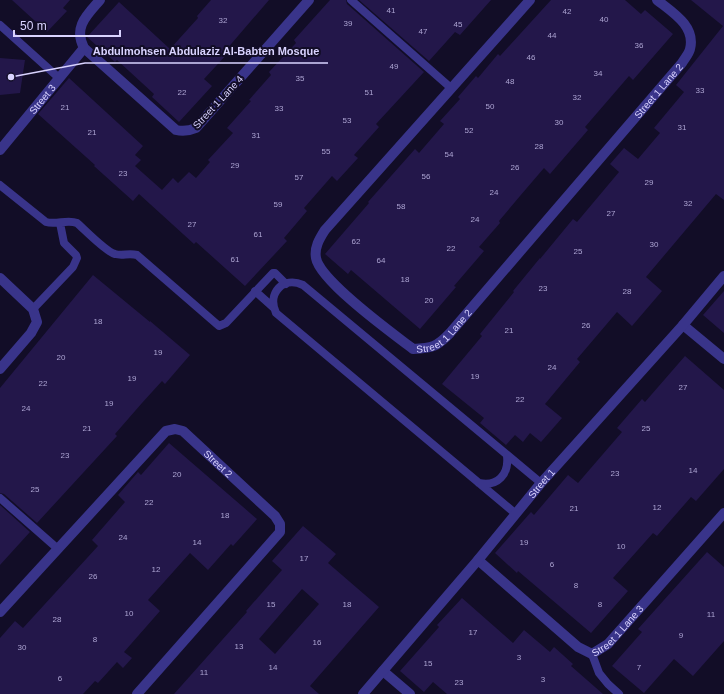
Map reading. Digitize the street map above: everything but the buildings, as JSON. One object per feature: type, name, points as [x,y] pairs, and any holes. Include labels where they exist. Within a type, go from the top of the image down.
[{"type":"street","points":[[84,48],[82,42],[81,25],[85,17],[100,0]]},
{"type":"street","name":"Street 1 Lane 4","points":[[84,48],[176,130],[183,132],[190,131],[196,128],[309,0]]},
{"type":"street","name":"Street 1 Lane 2","points":[[530,0],[325,230],[316,244],[316,257],[320,269],[355,303],[413,349],[428,348],[440,344],[682,63],[690,50],[690,35],[684,22],[657,0]]},
{"type":"street","name":"Street 3","points":[[0,150],[84,48]]},
{"type":"street","name":"Street 1","points":[[363,694],[478,560],[541,483],[683,325],[724,276]]},
{"type":"street","points":[[0,278],[33,309],[37,322],[31,333],[0,369]]},
{"type":"street","points":[[683,325],[724,359]]},
{"type":"street","name":"Street 2","points":[[0,612],[166,431],[175,429],[183,431],[274,516],[280,524],[280,532],[137,694]]},
{"type":"street","name":"Street 1 Lane 3","points":[[478,560],[578,647],[592,654],[608,644],[724,513]]},
{"type":"street","points":[[383,671],[410,694]]},
{"type":"lane","points":[[351,0],[451,88]]},
{"type":"lane","points":[[0,25],[59,78]]},
{"type":"lane","points":[[0,185],[42,220],[52,224],[77,223],[114,254],[131,253],[137,255],[218,326],[226,323],[273,273],[276,273],[286,284]]},
{"type":"lane","points":[[33,309],[73,267],[77,258],[76,255],[64,243],[60,223]]},
{"type":"lane","points":[[516,514],[276,313],[273,302],[277,291],[286,284],[298,283],[303,285],[541,483]]},
{"type":"lane","points":[[255,291],[274,308]]},
{"type":"lane","points":[[478,483],[492,483],[503,476],[507,470],[507,456]]},
{"type":"lane","points":[[0,498],[58,549]]},
{"type":"lane","points":[[592,654],[599,672],[608,684],[619,694]]},
{"type":"place","name":"Abdulmohsen Abdulaziz Al-Babten Mosque","points":[[11,77]]}]
